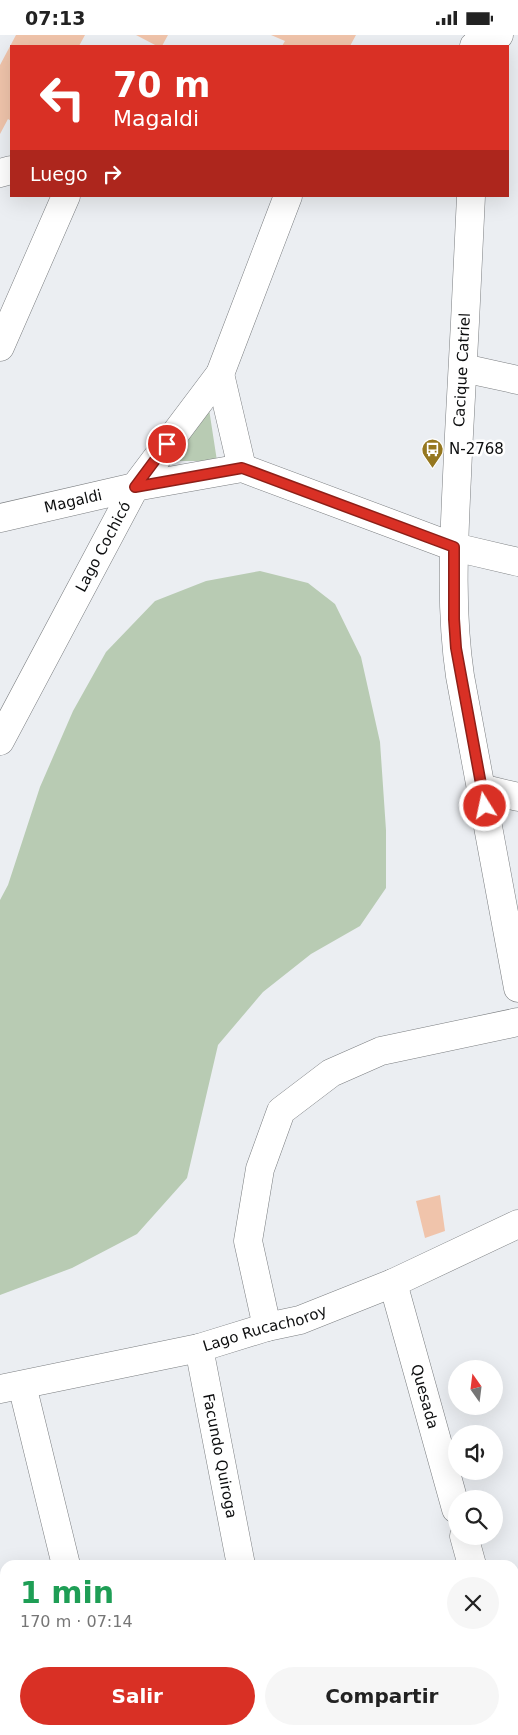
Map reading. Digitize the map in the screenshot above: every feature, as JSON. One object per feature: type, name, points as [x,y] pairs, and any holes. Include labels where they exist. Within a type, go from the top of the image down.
[{"type":"street","points":[[0,347],[66,197]]},
{"type":"street","name":"Lago Cochicó","points":[[0,741],[135,487],[220,374],[288,197]]},
{"type":"street","name":"Cacique Catriel","points":[[471,197],[454,547],[453,595],[456,648],[515,952],[518,988]]},
{"type":"street","points":[[463,368],[518,380]]},
{"type":"street","points":[[220,374],[242,468],[454,547],[518,562]]},
{"type":"street","name":"Magaldi","points":[[0,518],[135,487],[242,468]]},
{"type":"street","points":[[482,788],[518,797]]},
{"type":"street","points":[[268,1327],[248,1241],[260,1169],[281,1111],[331,1073],[381,1051],[518,1022]]},
{"type":"street","name":"Lago Rucachoroy","points":[[11,1387],[199,1348],[268,1327],[300,1320],[393,1283],[518,1224]]},
{"type":"street","name":"Quesada","points":[[393,1283],[451,1490]]},
{"type":"street","name":"Facundo Quiroga","points":[[199,1348],[240,1560]]},
{"type":"street","points":[[11,1387],[64,1560]]},
{"type":"street","points":[[466,1545],[471,1560]]},
{"type":"green space","points":[[209,409],[217,461],[171,461]]},
{"type":"green space","points":[[260,571],[308,583],[335,604],[361,657],[380,742],[386,830],[386,888],[360,926],[311,954],[263,992],[218,1045],[187,1178],[137,1234],[72,1268],[0,1295],[0,900],[8,885],[40,787],[73,711],[106,652],[155,601],[206,581]]},
{"type":"building","points":[[16,35],[85,35],[80,45],[11,45]]},
{"type":"building","points":[[136,35],[168,35],[163,45],[155,45]]},
{"type":"building","points":[[271,35],[356,35],[351,45],[283,45],[285,41]]},
{"type":"building","points":[[10,46],[10,120],[8,119],[0,134],[0,65]]},
{"type":"building","points":[[440,1195],[445,1231],[425,1238],[416,1201]]},
{"type":"place","name":"N-2768","points":[[433,468]]},
{"type":"route","points":[[167,444],[135,487],[242,468],[454,547],[453,587],[456,648],[485,806]]}]
